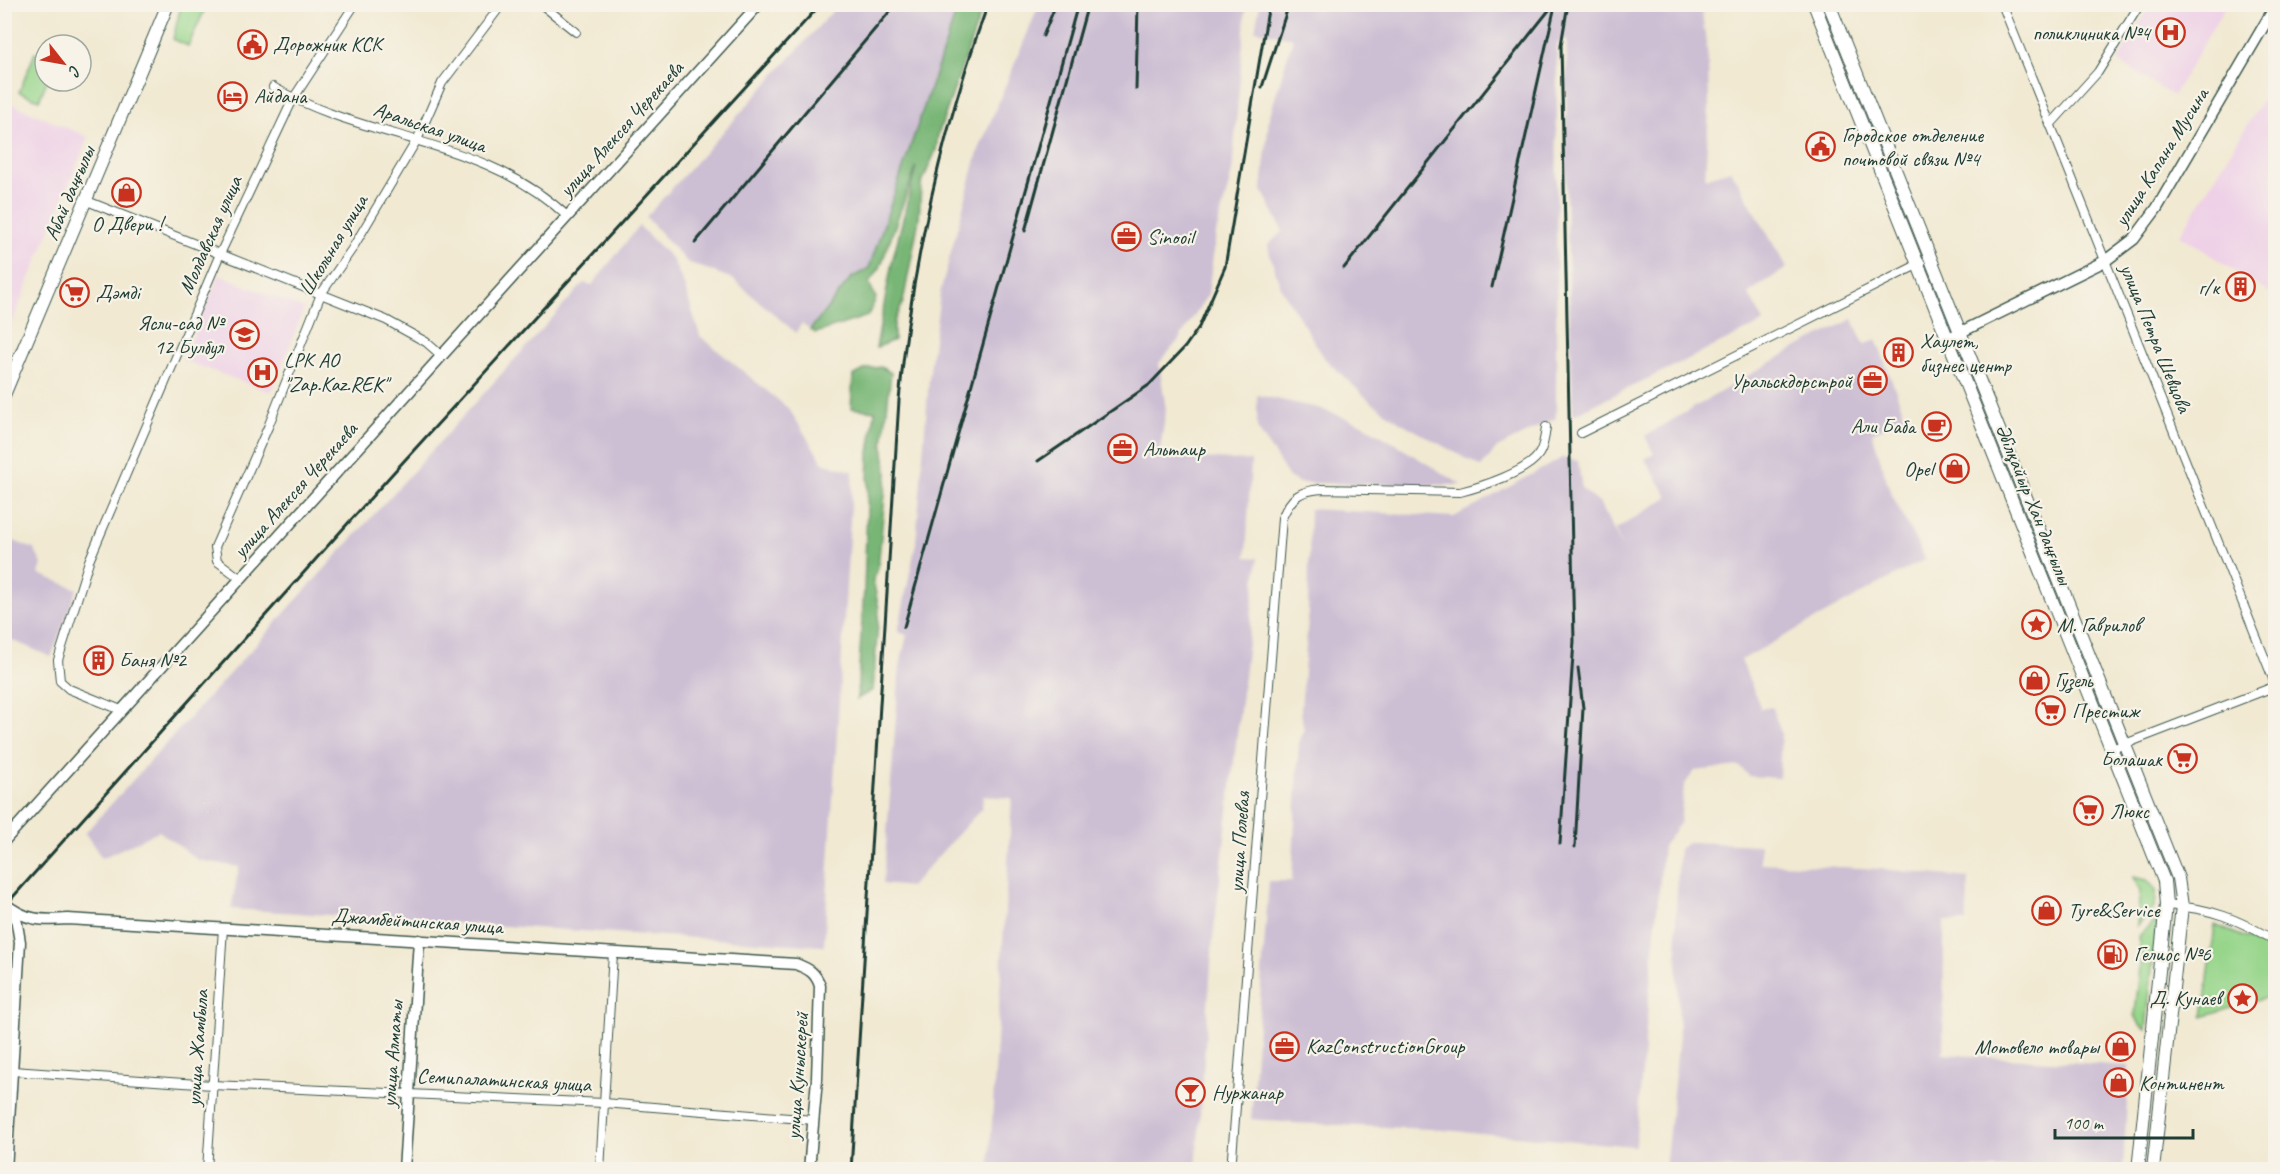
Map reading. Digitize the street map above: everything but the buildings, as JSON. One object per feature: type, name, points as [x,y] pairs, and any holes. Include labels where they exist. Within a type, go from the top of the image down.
[{"type":"main road","name":"Абай даңғылы","points":[[6,389],[168,4]]},
{"type":"main road","name":"Әбілқайыр Хан даңғылы","points":[[1814,4],[1947,339],[2118,747],[2176,870],[2181,887],[2182,906],[2153,1170]]},
{"type":"main road","name":"Әбілқайыр Хан даңғылы","points":[[1829,4],[1960,331],[2118,747],[2161,872],[2166,905],[2138,1170]]},
{"type":"street","name":"Молдавская улица","points":[[121,710],[69,688],[60,681],[58,660],[88,561],[220,254],[294,99],[355,4]]},
{"type":"street","name":"Школьная улица","points":[[242,579],[217,561],[215,547],[268,428],[321,294],[352,249],[418,138],[442,83],[502,4]]},
{"type":"street","points":[[541,4],[576,32]]},
{"type":"street","name":"улица Алексея Черекаева","points":[[4,841],[759,4]]},
{"type":"street","name":"улица Петра Шевцова","points":[[2002,4],[2275,686]]},
{"type":"street","points":[[2050,125],[2098,72],[2140,4]]},
{"type":"street","name":"улица Капана Мусина","points":[[1947,339],[2105,261],[2134,239],[2157,208],[2276,5]]},
{"type":"street","name":"Аральская улица","points":[[273,87],[294,99],[383,131],[418,138],[472,159],[520,182],[568,217]]},
{"type":"street","points":[[87,201],[386,320],[426,342],[442,356]]},
{"type":"street","points":[[1581,433],[1931,259]]},
{"type":"street","name":"улица Полевая","points":[[1231,1170],[1282,518],[1288,504],[1304,490],[1460,492],[1488,484],[1534,459],[1544,444],[1546,427]]},
{"type":"street","points":[[2118,747],[2275,686]]},
{"type":"street","name":"Джамбейтинская улица","points":[[4,903],[31,920],[68,919],[796,964],[811,970],[817,976],[820,986]]},
{"type":"street","points":[[2166,905],[2182,906],[2236,918],[2276,941]]},
{"type":"street","points":[[6,1170],[20,942],[15,912]]},
{"type":"street","name":"улица Жамбыла","points":[[207,1170],[223,928]]},
{"type":"street","name":"улица Алматы","points":[[404,1170],[419,940]]},
{"type":"street","points":[[600,1170],[613,953]]},
{"type":"street","name":"улица Куныскерей","points":[[809,1170],[814,1120],[820,986]]},
{"type":"street","name":"Семипалатинская улица","points":[[13,1071],[212,1085],[604,1103],[814,1120]]},
{"type":"shaded area","points":[[838,5],[959,5],[869,268],[851,278],[810,330],[802,323],[796,333],[733,279],[687,262],[646,217]]},
{"type":"shaded area","points":[[1039,5],[1246,5],[1232,172],[1216,233],[1208,294],[1178,341],[1159,363],[1166,410],[1159,456],[1251,461],[1246,557],[1258,558],[1213,938],[1196,1169],[989,1169],[1012,798],[983,796],[982,808],[910,887],[883,884],[900,666],[907,635],[898,632],[916,543],[929,379],[940,293],[978,152]]},
{"type":"shaded area","points":[[1260,5],[1701,5],[1708,58],[1709,108],[1705,178],[1731,170],[1787,268],[1748,293],[1764,322],[1573,415],[1566,194],[1567,38],[1557,43],[1556,418],[1497,448],[1481,467],[1400,422],[1371,402],[1325,359],[1282,290],[1270,255],[1268,245],[1283,231],[1262,190],[1269,118],[1293,38],[1255,30]]},
{"type":"shaded area","name":"поликлиника №4","points":[[2150,5],[2226,5],[2173,96],[2118,61]]},
{"type":"shaded area","points":[[2275,80],[2275,297],[2180,235]]},
{"type":"shaded area","points":[[5,101],[88,137],[5,339]]},
{"type":"shaded area","points":[[639,226],[672,259],[684,285],[700,336],[789,409],[823,463],[853,471],[824,946],[231,909],[239,867],[198,860],[159,831],[102,858],[85,833],[584,283],[592,285]]},
{"type":"shaded area","name":"Ясли-сад № 12 Булбул","points":[[219,275],[304,309],[271,392],[183,360]]},
{"type":"shaded area","points":[[1853,319],[1864,345],[1876,339],[1906,418],[1872,433],[1890,491],[1925,559],[1741,660],[1761,709],[1772,707],[1781,733],[1779,778],[1749,776],[1739,766],[1694,771],[1684,786],[1680,823],[1663,846],[1635,1146],[1430,1129],[1251,1119],[1269,881],[1292,881],[1299,742],[1304,731],[1301,710],[1308,619],[1310,509],[1454,517],[1562,458],[1578,461],[1582,489],[1600,504],[1622,547],[1615,530],[1668,497],[1645,459],[1654,454],[1645,436],[1794,349]]},
{"type":"shaded area","points":[[1257,395],[1318,408],[1362,424],[1462,485],[1299,483],[1289,477],[1257,428]]},
{"type":"shaded area","points":[[4,537],[34,549],[42,564],[39,574],[77,589],[51,657],[5,637]]},
{"type":"shaded area","points":[[1688,842],[1760,845],[1760,863],[1880,869],[1969,878],[1966,922],[1944,921],[1943,1054],[2129,1066],[2123,1169],[1665,1169],[1679,1037],[1676,909],[1679,849]]},
{"type":"green space","points":[[959,4],[984,5],[938,135],[936,150],[921,185],[919,219],[903,302],[894,322],[894,340],[876,348],[892,262],[916,167],[880,268],[869,283],[876,298],[868,316],[816,333],[810,330],[851,278],[869,268]]},
{"type":"green space","points":[[181,5],[207,5],[188,46],[173,39]]},
{"type":"green space","points":[[33,58],[33,93],[42,93],[39,100],[19,92]]},
{"type":"green space","points":[[881,367],[891,373],[883,445],[887,473],[878,568],[873,580],[879,609],[873,690],[857,699],[869,453],[875,411],[851,408],[853,376],[866,369]]},
{"type":"green space","points":[[2133,877],[2147,880],[2156,890],[2154,906],[2137,926],[2140,891]]},
{"type":"green space","points":[[2157,918],[2146,1030],[2140,1025],[2135,1015],[2141,957],[2138,937]]},
{"type":"green space","points":[[2215,925],[2275,950],[2275,994],[2203,1017]]},
{"type":"railway","points":[[4,907],[393,473],[821,4]]},
{"type":"railway","points":[[695,243],[896,4]]},
{"type":"railway","points":[[851,1170],[899,400],[912,299],[931,199],[956,101],[988,4]]},
{"type":"railway","points":[[1043,36],[1056,4]]},
{"type":"railway","points":[[904,627],[1078,4]]},
{"type":"railway","points":[[1025,231],[1088,4]]},
{"type":"railway","points":[[1136,89],[1138,4]]},
{"type":"railway","points":[[1038,461],[1149,385],[1185,347],[1199,327],[1225,267],[1269,4]]},
{"type":"railway","points":[[1262,87],[1289,4]]},
{"type":"railway","points":[[1344,268],[1554,4]]},
{"type":"railway","points":[[1560,844],[1574,641],[1561,45],[1568,4]]},
{"type":"railway","points":[[1492,287],[1554,10]]},
{"type":"railway","points":[[1575,847],[1583,708],[1578,668]]},
{"type":"place","name":"поликлиника №4","points":[[2171,33]]},
{"type":"place","name":"Дорожник КСК","points":[[252,44]]},
{"type":"place","name":"Айдана","points":[[233,96]]},
{"type":"place","name":"Городское отделение почтовой связи №4","points":[[1821,147]]},
{"type":"place","name":"О Двери !","points":[[127,193]]},
{"type":"place","name":"Sinooil","points":[[1126,237]]},
{"type":"place","name":"г/к","points":[[2240,287]]},
{"type":"place","name":"Дəмді","points":[[75,292]]},
{"type":"place","name":"Ясли-сад № 12 Булбул","points":[[244,335]]},
{"type":"place","name":"Хаулет, бизнес центр","points":[[1899,353]]},
{"type":"place","name":"LPK AO \"Zap.Kaz.REK\"","points":[[263,372]]},
{"type":"place","name":"Уральскдорстрой","points":[[1873,381]]},
{"type":"place","name":"Али Баба","points":[[1936,426]]},
{"type":"place","name":"Альтаир","points":[[1122,449]]},
{"type":"place","name":"Opel","points":[[1954,469]]},
{"type":"place","name":"М. Гаврилов","points":[[2036,625]]},
{"type":"place","name":"Баня №2","points":[[98,660]]},
{"type":"place","name":"Гузель","points":[[2034,680]]},
{"type":"place","name":"Престиж","points":[[2051,711]]},
{"type":"place","name":"Болашак","points":[[2183,759]]},
{"type":"place","name":"Люкс","points":[[2089,811]]},
{"type":"place","name":"Tyre&Service","points":[[2047,910]]},
{"type":"place","name":"Гелиос №6","points":[[2113,954]]},
{"type":"place","name":"Д. Кунаев","points":[[2242,998]]},
{"type":"place","name":"KazConstructionGroup","points":[[1285,1046]]},
{"type":"place","name":"Мотовело товары","points":[[2120,1047]]},
{"type":"place","name":"Континент","points":[[2118,1083]]},
{"type":"place","name":"Нуржанар","points":[[1191,1092]]}]
